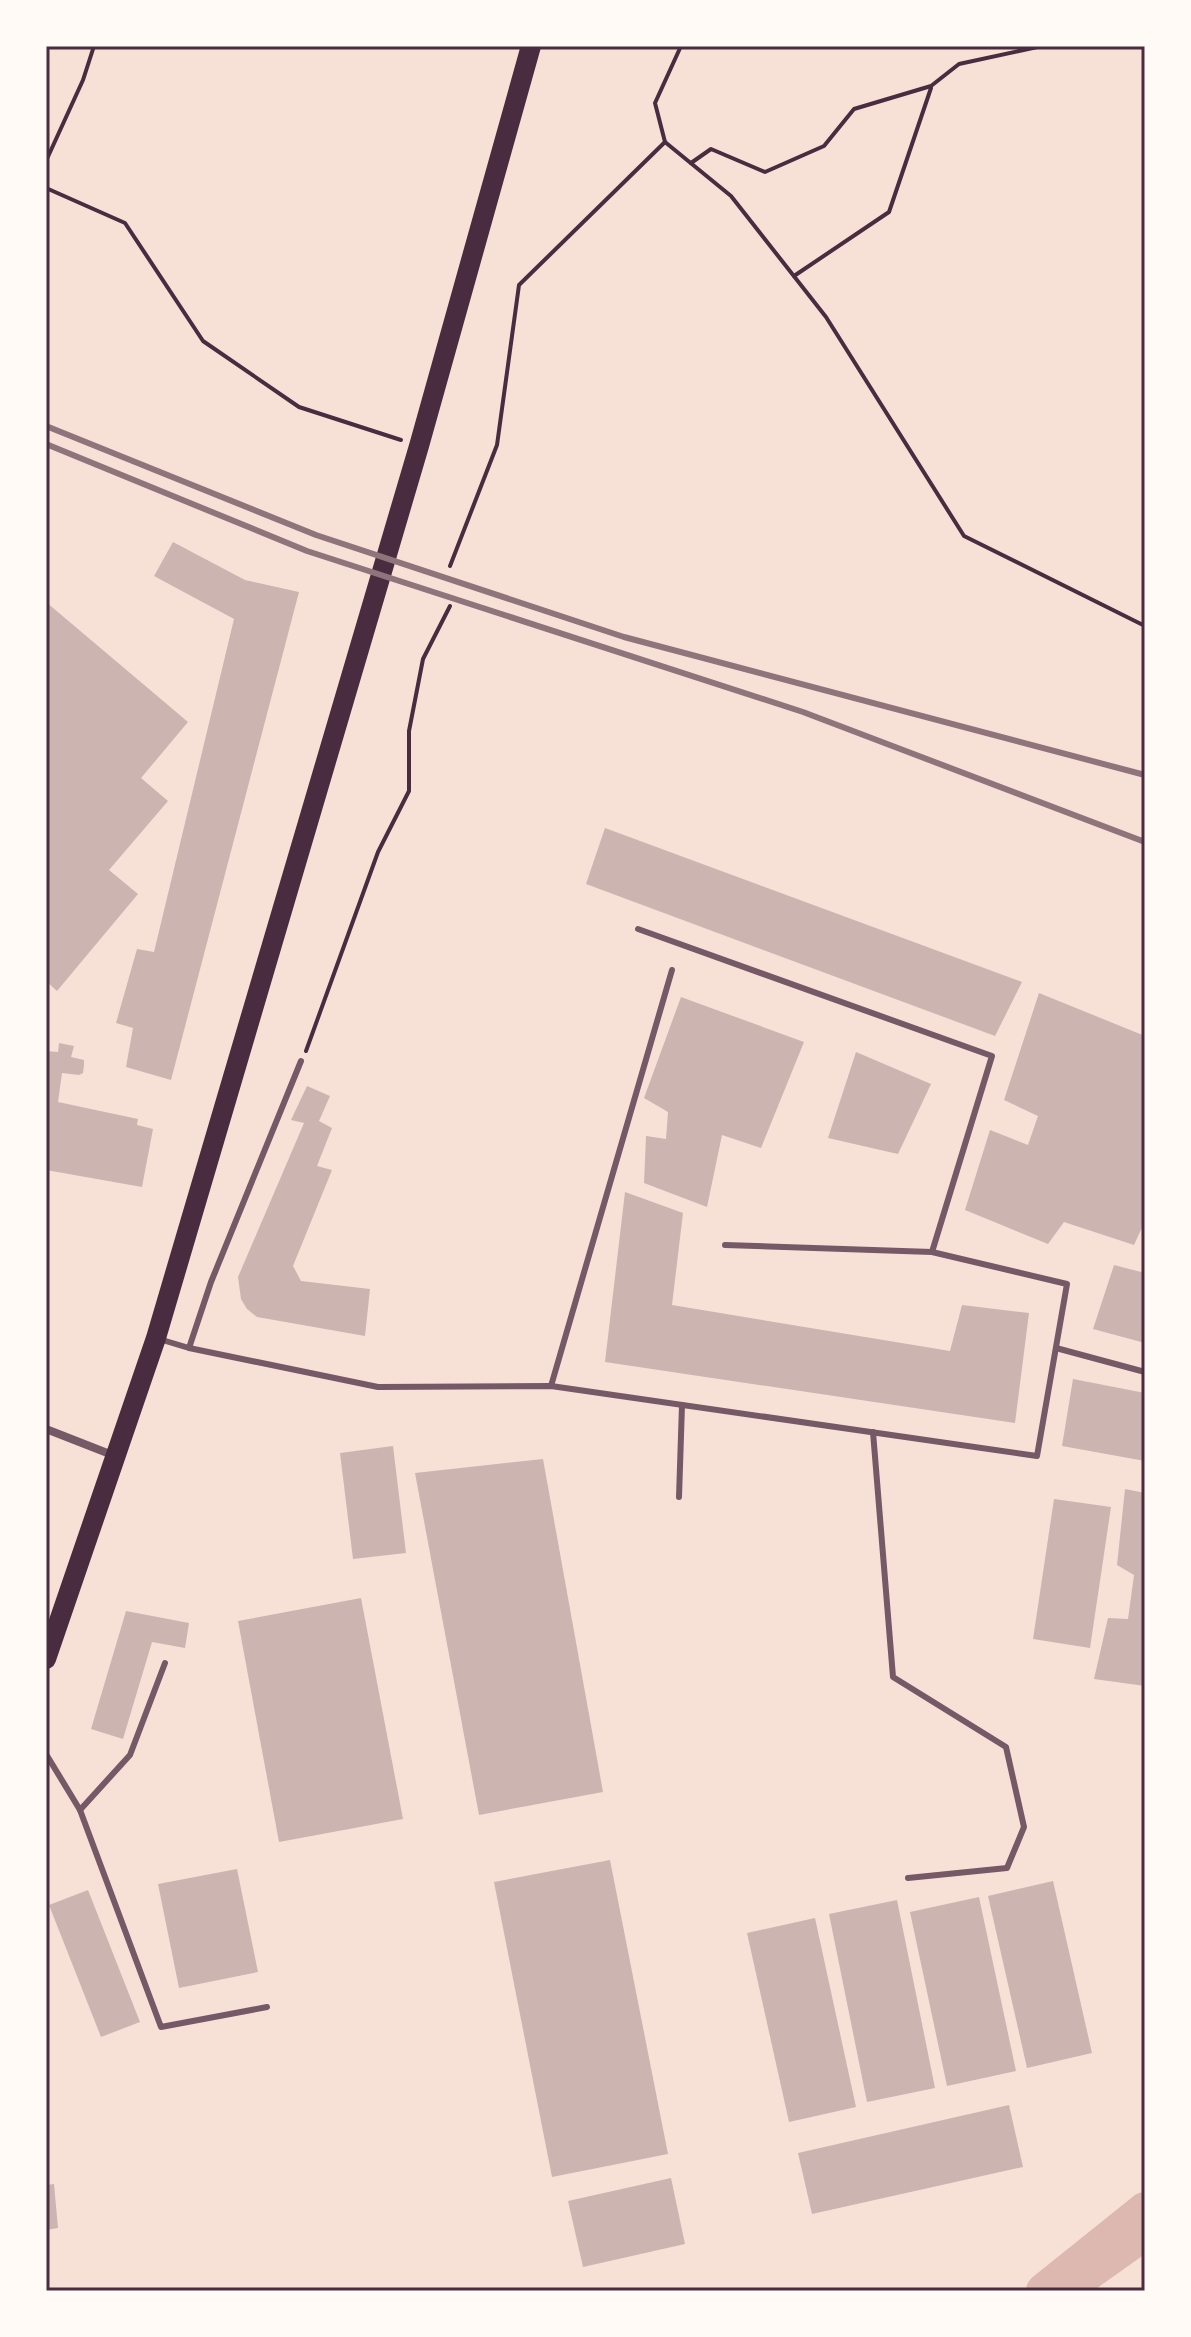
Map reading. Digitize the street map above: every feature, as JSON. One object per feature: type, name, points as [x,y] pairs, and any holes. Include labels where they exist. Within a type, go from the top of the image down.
[{"type":"main road","points":[[46,1659],[156,1338],[419,446],[531,46]]},
{"type":"street","points":[[46,1429],[116,1456]]},
{"type":"lane","points":[[638,929],[992,1056],[932,1252]]},
{"type":"lane","points":[[551,1386],[672,970]]},
{"type":"lane","points":[[189,1348],[211,1282],[301,1061]]},
{"type":"lane","points":[[156,1338],[189,1348],[378,1387],[551,1386],[1037,1456],[1067,1284],[932,1252],[725,1245]]},
{"type":"lane","points":[[1056,1348],[1145,1372]]},
{"type":"lane","points":[[679,1497],[682,1405]]},
{"type":"lane","points":[[873,1432],[893,1677],[1006,1747],[1024,1827],[1007,1868],[908,1878]]},
{"type":"lane","points":[[80,1810],[130,1755],[165,1663]]},
{"type":"lane","points":[[46,1754],[80,1810],[161,2027],[267,2007]]},
{"type":"path","points":[[46,161],[83,80],[94,46]]},
{"type":"path","points":[[681,46],[655,103],[665,142],[731,196],[826,317],[964,536],[1145,626]]},
{"type":"path","points":[[691,163],[711,149],[765,172],[824,146],[854,109],[931,86],[959,64],[1042,46]]},
{"type":"path","points":[[794,276],[889,212],[931,86]]},
{"type":"path","points":[[450,566],[497,445],[519,285],[665,142]]},
{"type":"path","points":[[46,188],[125,223],[203,341],[299,407],[419,446]]},
{"type":"path","points":[[301,1061],[378,852],[409,791],[409,731],[423,659],[450,606]]},
{"type":"shaded area","points":[[1145,2223],[1145,2254],[1093,2291],[1060,2291]]},
{"type":"building","points":[[173,542],[245,580],[299,592],[171,1080],[126,1067],[133,1028],[116,1023],[137,949],[154,952],[234,619],[154,576]]},
{"type":"building","points":[[46,602],[188,722],[141,778],[168,801],[109,870],[138,894],[57,991],[46,981]]},
{"type":"building","points":[[605,828],[1022,982],[995,1036],[586,884]]},
{"type":"building","points":[[1039,993],[1145,1036],[1145,1221],[1134,1245],[1064,1222],[1048,1244],[965,1210],[990,1130],[1028,1145],[1038,1116],[1004,1100]]},
{"type":"building","points":[[681,997],[804,1042],[761,1148],[722,1135],[707,1207],[644,1183],[646,1136],[666,1139],[668,1112],[644,1098]]},
{"type":"building","points":[[59,1043],[74,1046],[71,1057],[84,1060],[84,1065],[83,1073],[79,1075],[62,1073],[58,1102],[138,1119],[137,1125],[153,1129],[142,1187],[46,1170],[46,1051],[58,1052]]},
{"type":"building","points":[[856,1052],[931,1084],[898,1154],[828,1138]]},
{"type":"building","points":[[307,1086],[330,1096],[319,1121],[332,1128],[317,1166],[332,1170],[293,1266],[301,1281],[370,1289],[365,1336],[257,1317],[241,1299],[238,1277],[304,1123],[291,1120]]},
{"type":"building","points":[[625,1192],[683,1213],[672,1305],[950,1351],[962,1305],[1029,1313],[1015,1423],[605,1362]]},
{"type":"building","points":[[1114,1265],[1145,1273],[1145,1343],[1093,1329]]},
{"type":"building","points":[[1073,1379],[1145,1393],[1145,1461],[1062,1446]]},
{"type":"building","points":[[393,1446],[406,1553],[353,1559],[340,1453]]},
{"type":"building","points":[[543,1459],[603,1792],[479,1815],[415,1473]]},
{"type":"building","points":[[1125,1489],[1145,1493],[1145,1686],[1094,1679],[1108,1618],[1128,1619],[1134,1575],[1117,1565]]},
{"type":"building","points":[[1054,1499],[1111,1507],[1090,1648],[1033,1639]]},
{"type":"building","points":[[361,1598],[403,1819],[279,1842],[238,1621]]},
{"type":"building","points":[[126,1611],[189,1623],[185,1648],[152,1642],[123,1739],[91,1729]]},
{"type":"building","points":[[610,1860],[668,2154],[552,2177],[494,1882]]},
{"type":"building","points":[[237,1869],[258,1972],[179,1988],[158,1884]]},
{"type":"building","points":[[1053,1881],[1092,2053],[1027,2068],[988,1896]]},
{"type":"building","points":[[88,1890],[140,2022],[101,2037],[49,1905]]},
{"type":"building","points":[[979,1897],[1016,2071],[947,2086],[910,1912]]},
{"type":"building","points":[[897,1900],[935,2088],[867,2102],[829,1914]]},
{"type":"building","points":[[815,1918],[856,2107],[789,2122],[747,1933]]},
{"type":"building","points":[[1009,2105],[1023,2167],[812,2214],[798,2153]]},
{"type":"building","points":[[671,2178],[685,2244],[583,2267],[568,2201]]},
{"type":"building","points":[[54,2184],[58,2228],[46,2230],[46,2185]]},
{"type":"waterway","points":[[1044,2291],[1145,2210]]},
{"type":"railway","points":[[46,426],[316,535],[624,637],[1145,775]]},
{"type":"railway","points":[[46,444],[307,551],[803,712],[1145,842]]}]
